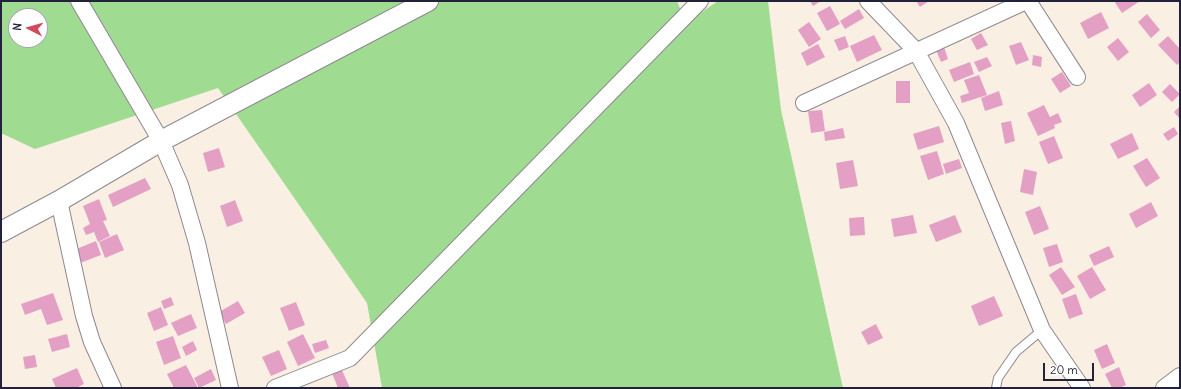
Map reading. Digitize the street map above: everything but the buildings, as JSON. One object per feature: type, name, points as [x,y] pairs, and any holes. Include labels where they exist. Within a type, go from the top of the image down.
[{"type":"street","points":[[79,1],[161,141],[180,185],[197,243],[230,388]]},
{"type":"street","points":[[1,232],[59,201],[161,141],[428,1]]},
{"type":"street","points":[[275,388],[350,358],[700,1]]},
{"type":"street","points":[[868,1],[916,51],[956,123],[1042,330],[1082,388]]},
{"type":"street","points":[[804,102],[1027,1],[1077,77]]},
{"type":"street","points":[[59,201],[84,316],[92,342],[113,388]]},
{"type":"street","points":[[1164,388],[1180,376]]},
{"type":"lane","points":[[996,388],[998,378],[1016,352],[1042,330]]},
{"type":"green space","points":[[1,1],[677,1],[682,13],[688,21],[718,1],[768,1],[781,110],[843,388],[382,388],[367,303],[218,88],[35,149],[1,133]]}]
